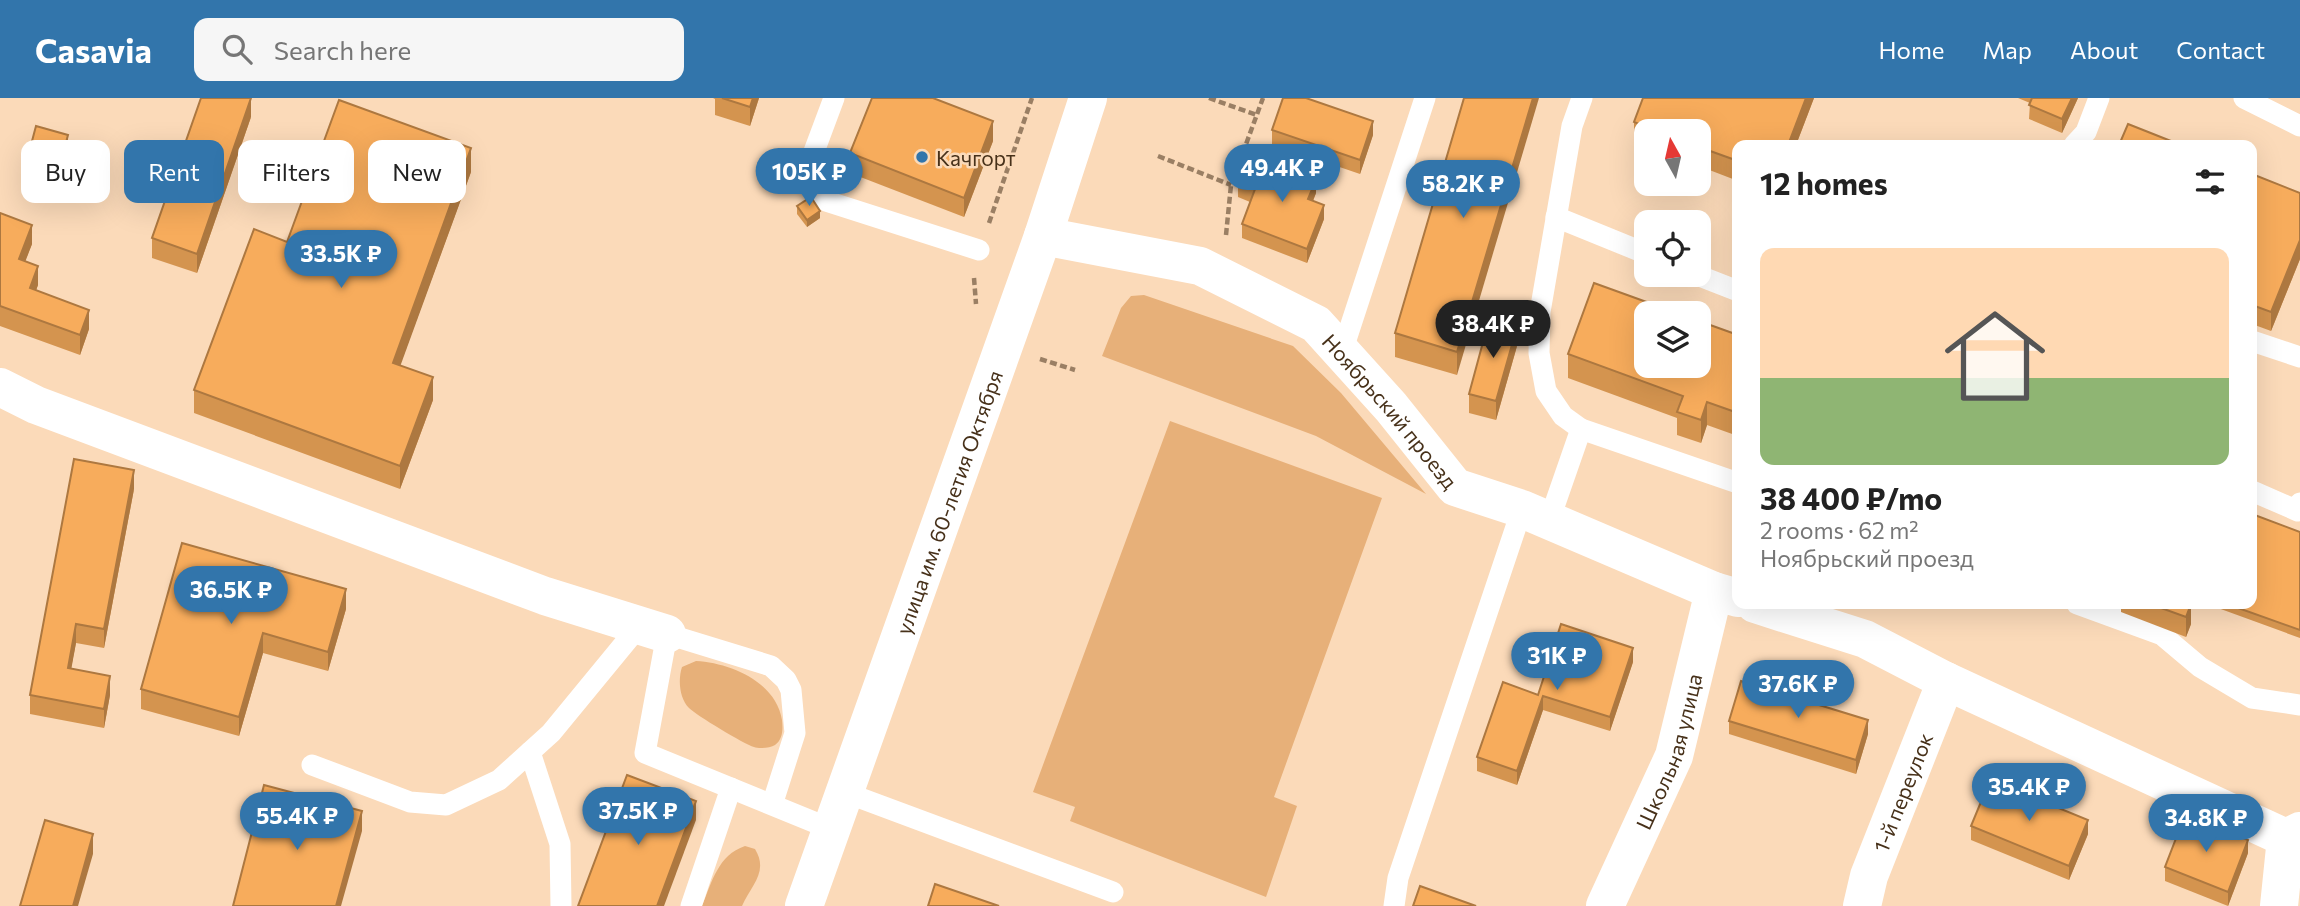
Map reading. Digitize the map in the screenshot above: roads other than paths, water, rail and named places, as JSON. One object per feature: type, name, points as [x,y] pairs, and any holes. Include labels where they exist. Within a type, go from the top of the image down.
[{"type":"street","name":"улица им. 60-летия Октября","points":[[803,906],[1043,236],[1083,100]]},
{"type":"street","name":"Ноябрьский проезд","points":[[1043,236],[1200,266],[1316,324],[1391,407],[1455,487],[1535,515],[1726,594]]},
{"type":"street","points":[[0,387],[36,405],[545,596],[653,630]]},
{"type":"street","name":"Школьная улица","points":[[1605,906],[1674,757],[1726,594]]},
{"type":"street","points":[[1771,609],[1865,639],[1946,681],[2293,835],[2279,906]]},
{"type":"street","name":"1-й переулок","points":[[1862,906],[1869,876],[1946,681]]},
{"type":"lane","points":[[834,98],[806,173],[826,201],[979,250]]},
{"type":"lane","points":[[1342,352],[1425,98]]},
{"type":"lane","points":[[1582,98],[1572,125],[1540,312],[1539,353],[1546,391],[1563,416],[1581,429],[1732,481]]},
{"type":"lane","points":[[2079,140],[2086,132],[2099,98]]},
{"type":"lane","points":[[2244,98],[2300,127]]},
{"type":"lane","points":[[1556,217],[1634,249]]},
{"type":"lane","points":[[1711,280],[1732,289]]},
{"type":"lane","points":[[2257,343],[2300,357]]},
{"type":"lane","points":[[1394,906],[1398,878],[1535,515],[1581,429]]},
{"type":"lane","points":[[2257,493],[2299,508]]},
{"type":"lane","points":[[2091,609],[2162,635],[2200,667],[2252,698],[2300,705]]},
{"type":"lane","points":[[312,765],[410,802],[446,805],[499,780],[551,733],[653,630]]},
{"type":"lane","points":[[653,630],[645,753],[831,829]]},
{"type":"lane","points":[[653,630],[771,666],[786,680],[791,690],[795,733],[772,805]]},
{"type":"lane","points":[[530,752],[560,844],[561,906]]},
{"type":"lane","points":[[691,906],[732,788]]},
{"type":"lane","points":[[844,792],[1112,892]]},
{"type":"place","name":"Качгорт","points":[[922,157]]}]
